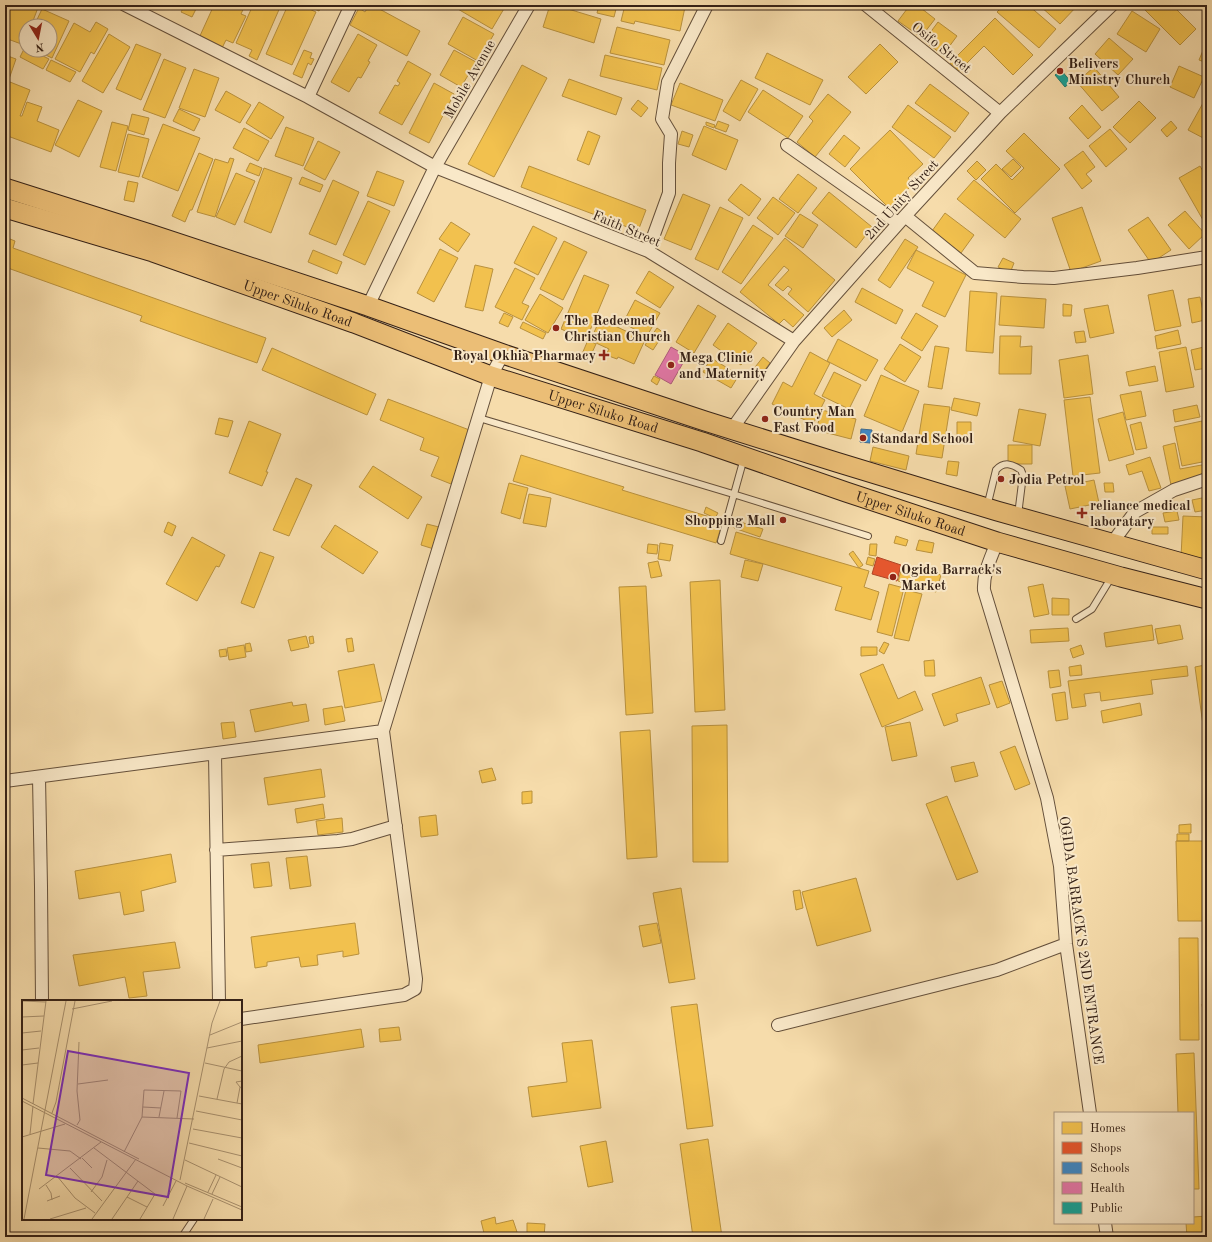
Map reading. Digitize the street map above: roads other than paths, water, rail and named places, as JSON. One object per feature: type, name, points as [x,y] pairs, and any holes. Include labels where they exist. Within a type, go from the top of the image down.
[{"type":"main road","name":"Upper Siluko Road","points":[[5,188],[368,306],[503,354],[732,429],[986,508],[1207,570]]},
{"type":"main road","name":"Upper Siluko Road","points":[[5,208],[152,252],[354,323],[491,376],[744,456],[846,492],[997,542],[1113,575],[1207,599]]},
{"type":"street","name":"Faith Street","points":[[125,5],[308,97],[435,167],[648,251],[794,341]]},
{"type":"street","points":[[308,97],[351,5]]},
{"type":"street","name":"Mobile Avenue","points":[[368,306],[435,167],[528,5]]},
{"type":"street","points":[[648,251],[670,193],[668,163],[671,134],[662,119],[668,82],[707,5]]},
{"type":"street","name":"Osifo Street","points":[[866,5],[1000,113]]},
{"type":"street","name":"2nd Unity Street","points":[[732,429],[794,341],[901,220],[1000,113],[1110,6]]},
{"type":"street","points":[[787,145],[901,220],[975,273],[1054,278],[1137,268],[1207,257]]},
{"type":"street","points":[[242,1019],[404,995],[414,989],[416,979],[383,731],[491,376],[503,354]]},
{"type":"street","points":[[1112,543],[1135,512],[1174,490],[1207,479]]},
{"type":"street","name":"OGIDA BARRACK'S 2ND ENTRANCE","points":[[997,542],[986,570],[984,590],[1047,798],[1060,866],[1066,944],[1090,1112]]},
{"type":"street","points":[[5,781],[383,731]]},
{"type":"street","points":[[215,754],[219,1000]]},
{"type":"street","points":[[39,777],[42,1000]]},
{"type":"street","points":[[216,850],[338,842],[396,826]]},
{"type":"street","points":[[778,1025],[997,970],[1066,944]]},
{"type":"street","points":[[1105,1224],[1107,1237]]},
{"type":"lane","points":[[479,418],[868,536]]},
{"type":"lane","points":[[721,542],[744,456]]},
{"type":"lane","points":[[986,508],[996,470],[1000,465],[1006,464],[1021,470],[1023,475],[1018,517]]},
{"type":"lane","points":[[1076,619],[1092,609],[1113,575]]},
{"type":"lane","points":[[182,1237],[193,1220]]},
{"type":"place","name":"Belivers Ministry Church","points":[[1060,71]]},
{"type":"place","name":"The Redeemed Christian Church","points":[[556,328]]},
{"type":"place","name":"Royal Okhia Pharmacy","points":[[604,355]]},
{"type":"place","name":"Mega Clinic and Maternity","points":[[671,365]]},
{"type":"place","name":"Country Man Fast Food","points":[[765,419]]},
{"type":"place","name":"Standard School","points":[[863,438]]},
{"type":"place","name":"Jodia Petrol","points":[[1001,479]]},
{"type":"place","name":"reliance medical laboratary","points":[[1082,513]]},
{"type":"place","name":"Shopping Mall","points":[[783,520]]},
{"type":"place","name":"Ogida Barrack's Market","points":[[893,577]]}]
